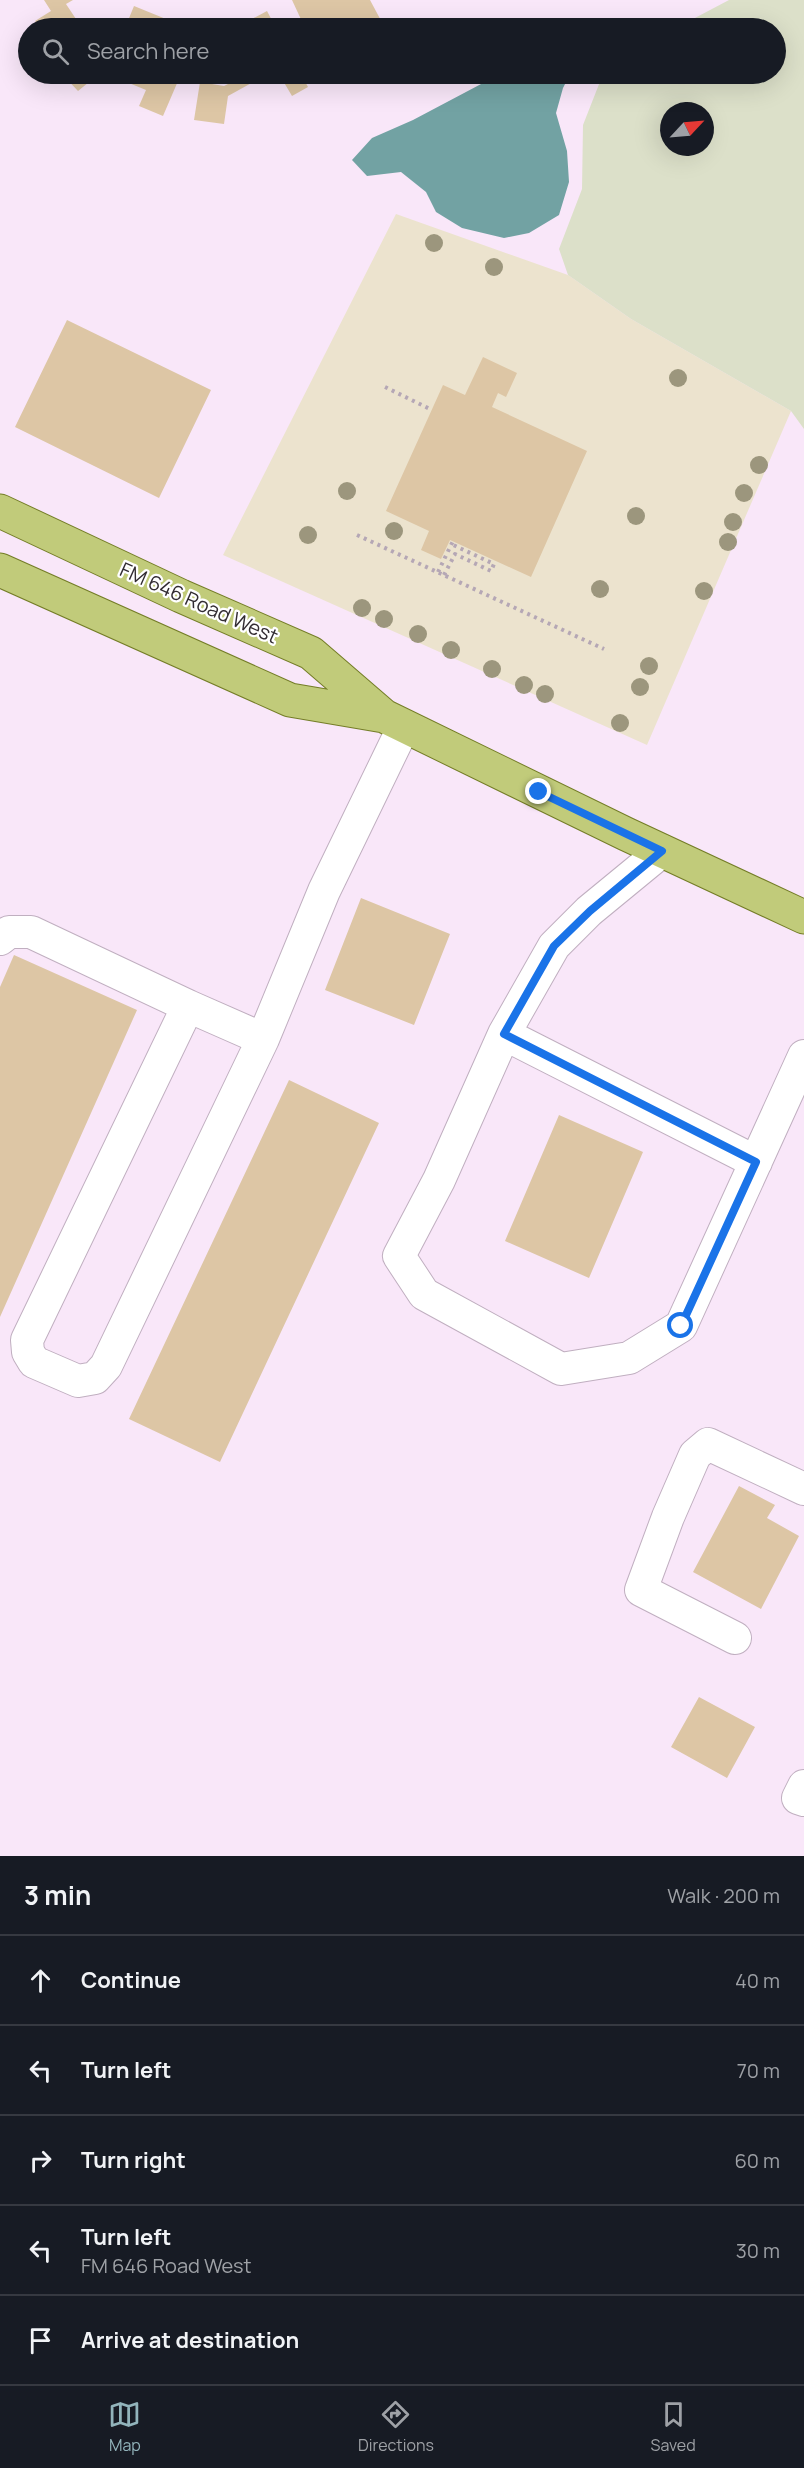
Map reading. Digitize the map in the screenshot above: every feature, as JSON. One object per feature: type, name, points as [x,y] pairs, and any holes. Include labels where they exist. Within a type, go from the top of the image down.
[{"type":"main road","name":"FM 646 Road West","points":[[0,511],[181,596],[311,653],[394,721],[804,917]]},
{"type":"main road","name":"FM 646 Road West","points":[[0,570],[290,700],[394,721]]},
{"type":"lane","points":[[188,1006],[27,1340],[28,1352],[34,1362],[78,1381],[95,1378],[106,1366],[263,1039],[394,721]]},
{"type":"lane","points":[[662,851],[590,911],[554,946],[504,1034],[439,1180],[399,1256],[424,1294],[561,1369],[629,1358],[681,1326],[804,1056]]},
{"type":"lane","points":[[0,939],[9,932],[31,932],[263,1039]]},
{"type":"lane","points":[[504,1034],[756,1162]]},
{"type":"lane","points":[[735,1638],[641,1590],[668,1517],[695,1455],[708,1444],[804,1489]]},
{"type":"lane","points":[[804,1786],[798,1798],[804,1800]]},
{"type":"path","points":[[385,387],[432,410]]},
{"type":"path","points":[[357,535],[604,650]]},
{"type":"path","points":[[438,572],[452,543],[494,564],[491,571],[455,554],[444,576]]},
{"type":"shaded area","points":[[729,0],[804,0],[804,429],[791,411],[631,319],[568,275],[559,249],[582,189],[583,125],[599,84],[786,84],[786,18],[695,18]]},
{"type":"shaded area","points":[[481,84],[565,84],[556,113],[567,151],[569,182],[559,215],[529,233],[504,238],[462,228],[436,212],[426,192],[401,172],[367,176],[352,160],[372,138],[413,120]]},
{"type":"shaded area","points":[[396,214],[568,275],[631,319],[791,411],[647,745],[223,555]]},
{"type":"building","points":[[44,0],[73,0],[66,4],[75,18],[40,18],[51,11]]},
{"type":"building","points":[[292,0],[370,0],[380,18],[300,18]]},
{"type":"building","points":[[134,6],[163,18],[129,18]]},
{"type":"building","points":[[267,11],[271,18],[254,18]]},
{"type":"building","points":[[71,84],[87,84],[78,91]]},
{"type":"building","points":[[131,84],[177,84],[163,116],[139,106],[146,90]]},
{"type":"building","points":[[200,84],[224,86],[250,84],[228,96],[224,124],[194,120]]},
{"type":"building","points":[[285,84],[306,84],[308,87],[292,96]]},
{"type":"building","points":[[67,320],[211,390],[159,498],[15,427]]},
{"type":"building","points":[[483,357],[517,373],[506,397],[498,393],[492,407],[587,451],[531,577],[450,540],[441,559],[421,550],[429,531],[386,511],[443,385],[465,395]]},
{"type":"building","points":[[361,898],[450,934],[414,1025],[325,990]]},
{"type":"building","points":[[14,955],[137,1010],[0,1317],[0,987]]},
{"type":"building","points":[[289,1080],[379,1123],[220,1462],[129,1419]]},
{"type":"building","points":[[559,1115],[643,1152],[589,1278],[505,1241]]},
{"type":"building","points":[[739,1486],[775,1505],[767,1518],[799,1536],[761,1609],[693,1572]]},
{"type":"building","points":[[699,1697],[755,1727],[727,1778],[671,1747]]},
{"type":"route","points":[[539,792],[662,851],[590,911],[554,946],[504,1034],[756,1162],[681,1326]]}]
